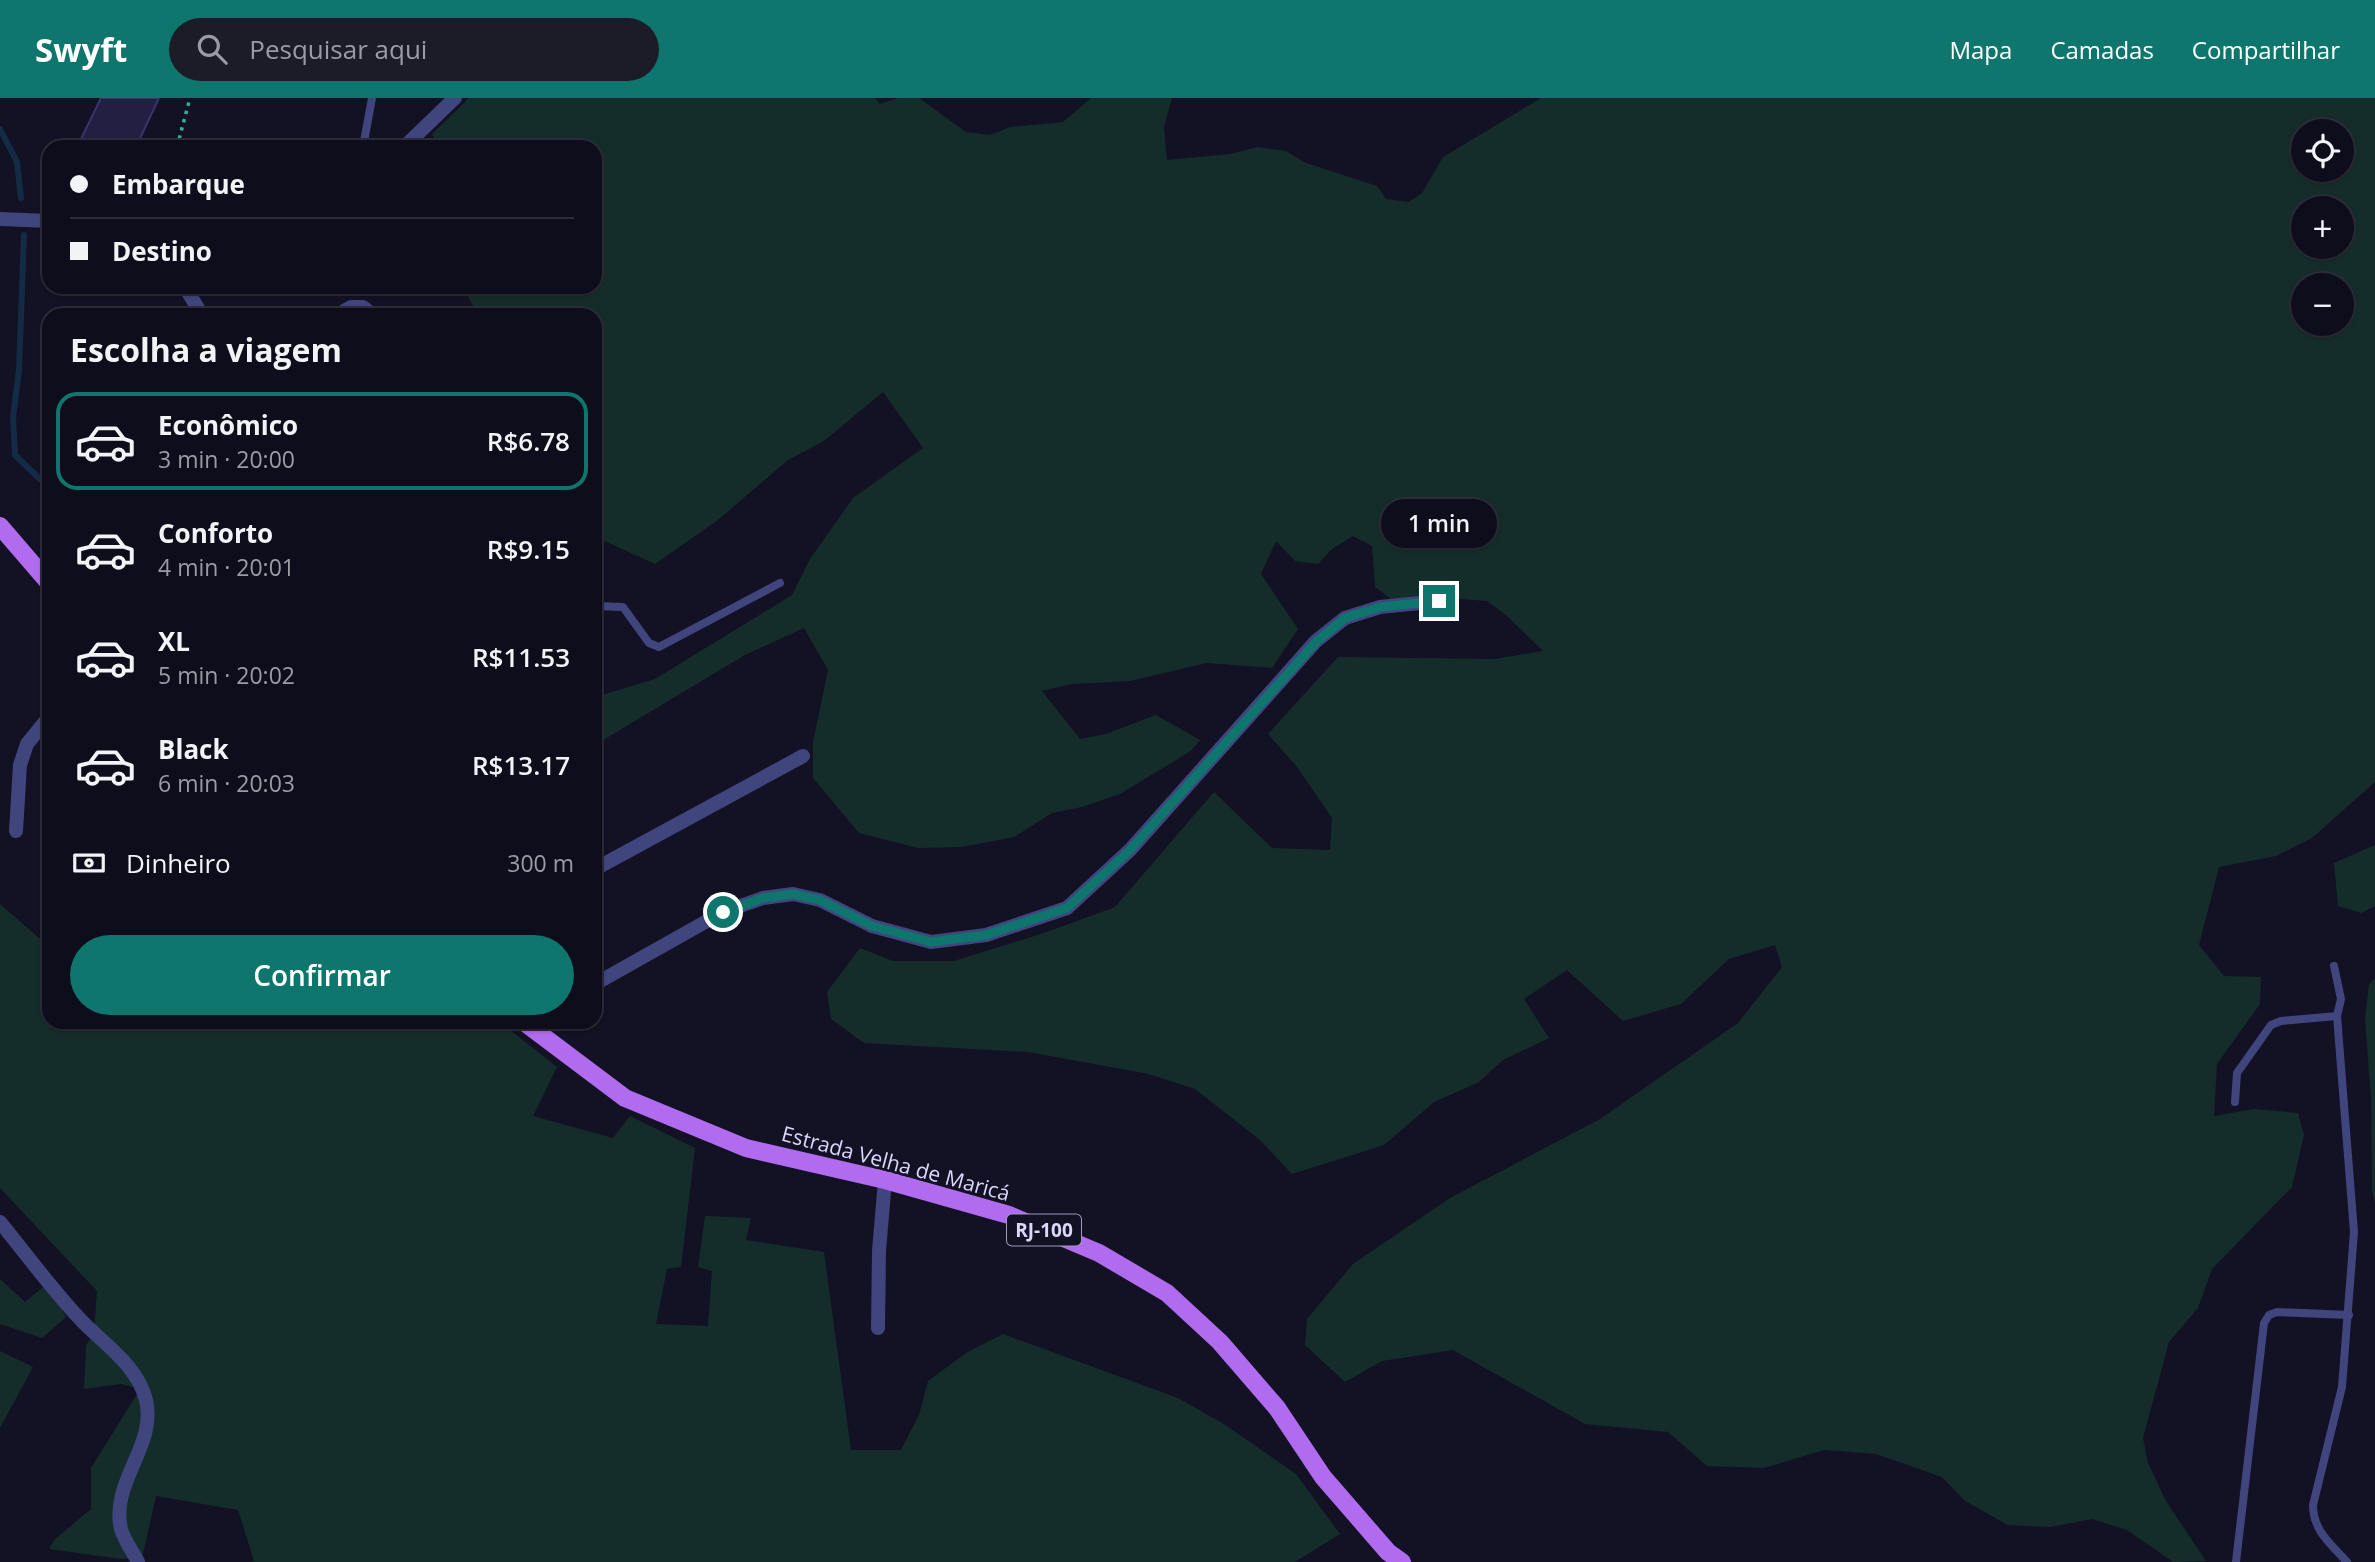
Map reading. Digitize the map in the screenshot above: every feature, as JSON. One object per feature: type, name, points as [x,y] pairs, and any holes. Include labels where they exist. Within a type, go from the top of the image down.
[{"type":"main road","points":[[0,526],[42,575]]},
{"type":"main road","name":"Estrada Velha de Maricá","points":[[537,1029],[625,1098],[746,1148],[885,1180],[1009,1215],[1100,1253],[1167,1293],[1220,1342],[1277,1408],[1323,1477],[1388,1552],[1402,1562]]},
{"type":"street","points":[[411,140],[455,98]]},
{"type":"street","points":[[0,219],[42,220]]},
{"type":"street","points":[[602,980],[723,912],[763,898],[793,894],[820,900],[872,926],[931,942],[986,935],[1067,908],[1130,850],[1317,641],[1345,618],[1380,607],[1439,601]]},
{"type":"street","points":[[16,831],[20,765],[27,744],[42,726]]},
{"type":"street","points":[[602,865],[803,755]]},
{"type":"street","points":[[878,1328],[879,1251],[885,1180]]},
{"type":"street","points":[[0,1222],[79,1318],[123,1360],[137,1378],[146,1400],[148,1429],[119,1503],[121,1530],[138,1562]]},
{"type":"lane","points":[[364,140],[372,98]]},
{"type":"lane","points":[[602,605],[623,607],[649,643],[659,647],[780,583]]},
{"type":"lane","points":[[2334,967],[2341,999],[2337,1016],[2354,1232],[2342,1387],[2313,1505],[2313,1520],[2319,1532],[2347,1562]]},
{"type":"lane","points":[[2235,1102],[2237,1073],[2271,1025],[2281,1021],[2337,1016]]},
{"type":"lane","points":[[2236,1562],[2264,1323],[2269,1315],[2277,1312],[2349,1315]]},
{"type":"path","points":[[179,140],[190,98]]},
{"type":"green space","points":[[469,98],[875,98],[880,104],[898,98],[919,98],[966,132],[990,135],[1010,127],[1063,122],[1091,98],[1172,98],[1164,127],[1167,160],[1230,154],[1258,147],[1286,151],[1306,163],[1377,186],[1386,199],[1409,202],[1422,193],[1443,157],[1541,98],[2375,98],[2375,782],[2312,838],[2276,856],[2219,867],[2199,945],[2224,976],[2261,977],[2260,1004],[2217,1064],[2214,1116],[2254,1109],[2298,1113],[2304,1135],[2292,1187],[2212,1269],[2198,1308],[2169,1342],[2143,1438],[2148,1463],[2166,1501],[2206,1561],[2173,1562],[2127,1530],[2092,1519],[2050,1527],[2008,1525],[1965,1501],[1942,1477],[1876,1454],[1824,1450],[1764,1468],[1707,1466],[1668,1432],[1585,1424],[1453,1350],[1382,1361],[1345,1382],[1305,1345],[1307,1319],[1353,1264],[1450,1198],[1600,1119],[1738,1023],[1782,967],[1775,945],[1729,959],[1681,1004],[1623,1021],[1567,970],[1524,999],[1549,1038],[1503,1060],[1479,1082],[1434,1102],[1384,1145],[1292,1174],[1260,1140],[1195,1089],[1149,1074],[1028,1052],[864,1043],[831,1019],[827,992],[860,948],[893,961],[954,961],[1115,907],[1214,792],[1272,848],[1330,850],[1332,818],[1297,767],[1268,734],[1338,657],[1495,659],[1543,651],[1506,615],[1487,601],[1445,598],[1391,599],[1375,587],[1372,546],[1353,536],[1332,549],[1318,564],[1295,561],[1276,541],[1261,574],[1298,629],[1272,668],[1207,663],[1130,681],[1072,684],[1042,691],[1080,739],[1106,734],[1156,715],[1200,740],[1191,751],[1120,794],[1082,807],[1052,813],[1014,837],[962,847],[918,848],[859,833],[813,778],[813,742],[828,670],[804,628],[745,655],[602,741],[602,695],[655,679],[792,595],[810,559],[853,498],[923,448],[883,392],[824,441],[788,460],[718,520],[655,564],[602,540],[602,308],[474,308],[467,294],[602,294],[602,140],[435,140],[432,134]]},
{"type":"green space","points":[[2375,845],[2375,906],[2361,913],[2338,906],[2334,863]]},
{"type":"green space","points":[[0,904],[42,941],[42,1029],[509,1029],[557,1067],[533,1116],[613,1138],[630,1116],[695,1148],[681,1267],[667,1269],[656,1324],[708,1326],[712,1271],[698,1267],[705,1216],[751,1218],[746,1240],[824,1252],[851,1450],[901,1450],[919,1415],[928,1381],[966,1353],[1003,1334],[1178,1398],[1224,1424],[1296,1474],[1340,1534],[1295,1562],[247,1562],[254,1561],[238,1510],[156,1496],[142,1558],[121,1559],[49,1549],[54,1540],[91,1509],[91,1468],[140,1389],[121,1384],[84,1389],[86,1346],[94,1331],[97,1291],[0,1188]]},
{"type":"green space","points":[[2375,978],[2375,1203],[2372,1190],[2371,1098],[2365,1019],[2369,984]]},
{"type":"green space","points":[[0,1279],[25,1302],[48,1283],[66,1317],[42,1338],[0,1324]]},
{"type":"green space","points":[[0,1351],[33,1367],[0,1428]]},
{"type":"building","points":[[101,98],[159,98],[139,140],[80,140]]},
{"type":"waterway","points":[[0,129],[17,162],[21,198]]},
{"type":"waterway","points":[[24,235],[19,370],[13,417],[15,455],[42,481]]},
{"type":"route","points":[[723,912],[763,898],[793,894],[820,900],[872,926],[931,942],[986,935],[1067,908],[1130,850],[1317,641],[1345,618],[1380,607],[1439,601]]}]
